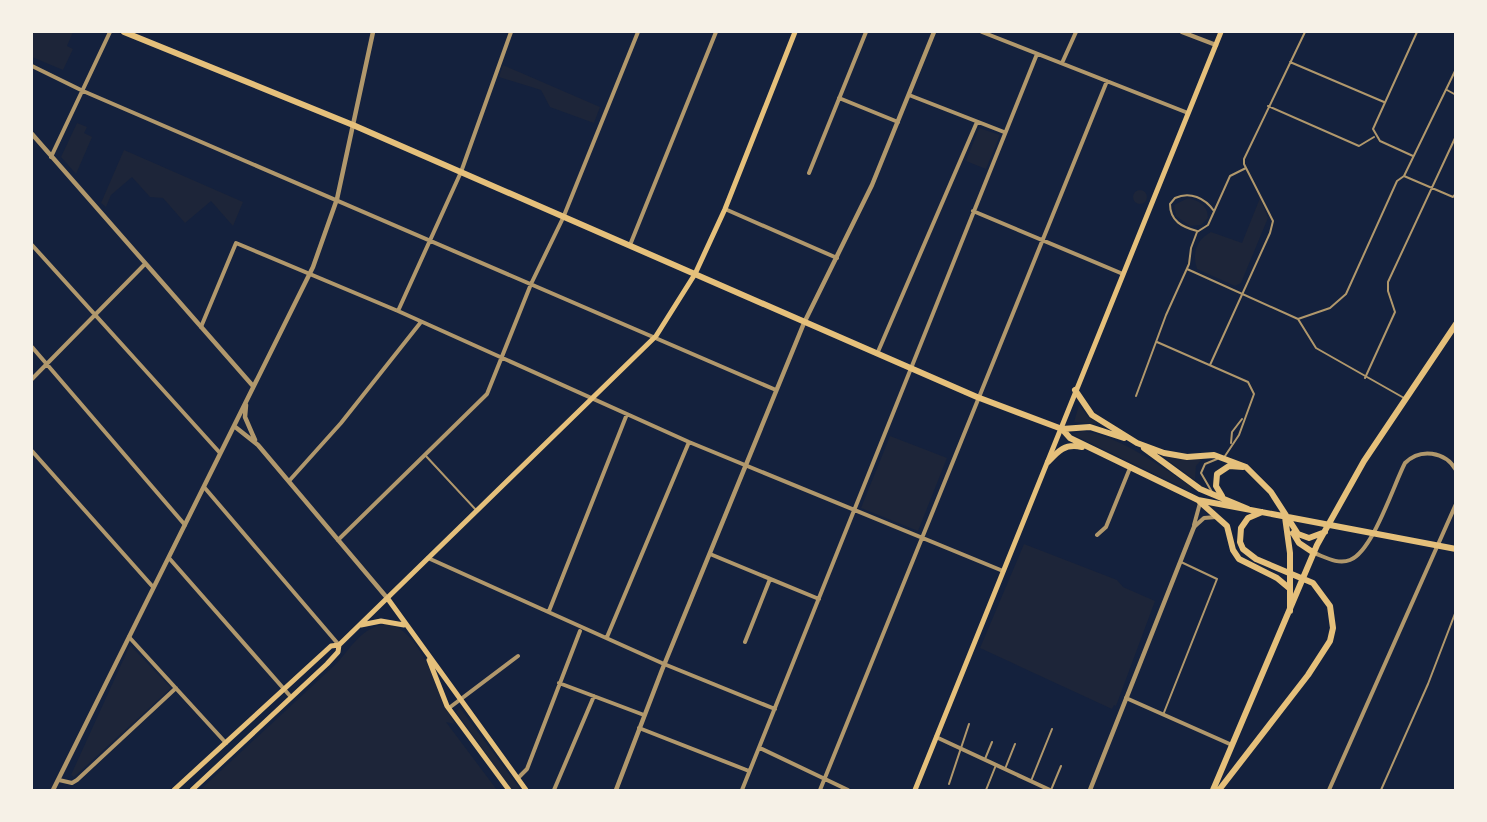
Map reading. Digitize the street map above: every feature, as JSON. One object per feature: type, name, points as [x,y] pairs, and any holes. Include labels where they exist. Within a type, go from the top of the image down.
[{"type":"main road","points":[[124,32],[353,125],[977,397],[1062,429],[1090,427],[1181,456],[1214,454],[1224,457],[1246,467],[1271,492],[1298,534],[1309,538],[1327,531]]},
{"type":"main road","points":[[174,790],[331,646],[339,645],[388,599],[476,510],[656,336],[695,274],[724,209],[795,32]]},
{"type":"main road","points":[[915,790],[1221,32]]},
{"type":"main road","points":[[1213,790],[1314,553],[1364,461],[1455,324]]},
{"type":"main road","points":[[1075,390],[1085,409],[1092,415],[1137,443],[1200,489],[1249,509],[1455,549]]},
{"type":"main road","points":[[1062,429],[1070,438],[1199,501],[1238,510],[1249,509]]},
{"type":"main road","points":[[1048,462],[1060,448],[1069,446],[1094,450]]},
{"type":"main road","points":[[1224,499],[1216,486],[1217,474],[1229,466],[1246,467]]},
{"type":"main road","points":[[1199,501],[1227,526],[1233,550],[1239,559],[1277,578],[1288,588]]},
{"type":"main road","points":[[1219,790],[1278,715],[1330,641],[1333,618],[1330,606],[1313,583],[1256,559],[1243,549],[1239,535],[1248,518],[1266,512]]},
{"type":"main road","points":[[1285,513],[1299,543],[1314,553]]},
{"type":"main road","points":[[1285,513],[1290,553],[1288,588],[1290,613]]},
{"type":"main road","points":[[388,599],[526,790]]},
{"type":"main road","points":[[360,625],[381,621],[406,625]]},
{"type":"main road","points":[[192,790],[338,652],[339,645]]},
{"type":"main road","points":[[426,653],[449,708],[508,790]]},
{"type":"street","points":[[51,157],[110,32]]},
{"type":"street","points":[[53,790],[310,274],[337,199],[373,32]]},
{"type":"street","points":[[398,312],[461,172],[511,32]]},
{"type":"street","points":[[338,540],[487,394],[531,284],[563,218],[638,32]]},
{"type":"street","points":[[629,247],[716,32]]},
{"type":"street","points":[[809,173],[866,32]]},
{"type":"street","points":[[616,790],[664,664],[804,323],[872,185],[934,32]]},
{"type":"street","points":[[982,32],[1189,113]]},
{"type":"street","points":[[1062,63],[1076,32]]},
{"type":"street","points":[[1182,32],[1215,45]]},
{"type":"street","points":[[742,790],[1004,132],[1038,54]]},
{"type":"street","points":[[32,66],[83,91],[656,336],[776,390]]},
{"type":"street","points":[[820,790],[977,397],[1107,81]]},
{"type":"street","points":[[909,95],[1004,132]]},
{"type":"street","points":[[840,98],[898,122]]},
{"type":"street","points":[[877,354],[977,122]]},
{"type":"street","points":[[32,134],[253,386]]},
{"type":"street","points":[[724,209],[837,258]]},
{"type":"street","points":[[973,211],[1123,274]]},
{"type":"street","points":[[201,328],[236,243],[745,465],[1003,571]]},
{"type":"street","points":[[32,245],[220,453]]},
{"type":"street","points":[[32,380],[144,264]]},
{"type":"street","points":[[289,481],[341,423],[421,322]]},
{"type":"street","points":[[32,347],[185,525]]},
{"type":"street","points":[[246,402],[246,420],[258,445]]},
{"type":"street","points":[[549,611],[627,414]]},
{"type":"street","points":[[234,426],[258,445],[388,599]]},
{"type":"street","points":[[607,638],[689,441]]},
{"type":"street","points":[[32,451],[153,587]]},
{"type":"street","points":[[1314,553],[1331,560],[1342,561],[1349,561],[1357,555],[1368,543],[1400,472],[1410,458],[1428,453],[1450,462],[1455,468]]},
{"type":"street","points":[[1097,535],[1106,527],[1130,468]]},
{"type":"street","points":[[204,488],[339,645]]},
{"type":"street","points":[[1090,790],[1194,527],[1199,501]]},
{"type":"street","points":[[1329,790],[1455,504]]},
{"type":"street","points":[[1194,527],[1204,518],[1218,517]]},
{"type":"street","points":[[710,554],[819,599]]},
{"type":"street","points":[[169,558],[291,697]]},
{"type":"street","points":[[428,558],[664,664],[775,709]]},
{"type":"street","points":[[745,642],[770,579]]},
{"type":"street","points":[[518,778],[527,770],[580,631]]},
{"type":"street","points":[[129,637],[226,744]]},
{"type":"street","points":[[449,708],[518,656]]},
{"type":"street","points":[[559,683],[644,715]]},
{"type":"street","points":[[58,780],[72,783],[77,780],[176,688]]},
{"type":"street","points":[[554,790],[594,696]]},
{"type":"street","points":[[1126,698],[1232,745]]},
{"type":"street","points":[[639,728],[749,771]]},
{"type":"street","points":[[936,737],[1050,790]]},
{"type":"street","points":[[760,748],[848,790]]},
{"type":"lane","points":[[1210,365],[1273,220],[1246,168],[1244,159],[1305,32]]},
{"type":"lane","points":[[1413,156],[1384,144],[1375,136],[1374,125],[1417,32]]},
{"type":"lane","points":[[1290,62],[1384,102]]},
{"type":"lane","points":[[1298,319],[1330,308],[1346,294],[1397,181],[1404,176],[1455,69]]},
{"type":"lane","points":[[1446,90],[1455,94]]},
{"type":"lane","points":[[1268,106],[1359,146],[1375,136]]},
{"type":"lane","points":[[1365,378],[1395,310],[1388,291],[1388,282],[1455,136]]},
{"type":"lane","points":[[1136,396],[1187,268],[1197,232],[1208,225],[1230,176],[1246,168]]},
{"type":"lane","points":[[1404,176],[1453,197],[1455,193]]},
{"type":"lane","points":[[1197,232],[1179,224],[1172,218],[1170,204],[1182,195],[1192,195],[1204,200],[1214,211]]},
{"type":"lane","points":[[1187,268],[1298,319],[1316,348],[1365,378],[1405,398]]},
{"type":"lane","points":[[1157,342],[1248,382],[1254,393],[1242,419],[1232,432],[1231,445]]},
{"type":"lane","points":[[1215,495],[1201,473],[1209,461],[1224,457],[1239,435],[1242,419]]},
{"type":"lane","points":[[425,455],[476,510]]},
{"type":"lane","points":[[1450,462],[1455,458]]},
{"type":"lane","points":[[1163,715],[1217,579],[1180,562]]},
{"type":"lane","points":[[1381,790],[1428,684],[1455,611]]},
{"type":"lane","points":[[949,784],[969,724]]},
{"type":"lane","points":[[1031,781],[1052,729]]},
{"type":"lane","points":[[985,759],[992,742]]},
{"type":"lane","points":[[1005,769],[1015,744]]},
{"type":"lane","points":[[986,790],[996,765]]},
{"type":"lane","points":[[1050,790],[1061,766]]},
{"type":"shaded area","points":[[32,32],[73,32],[67,46],[73,49],[63,70],[32,57]]},
{"type":"shaded area","points":[[503,65],[600,107],[594,123],[550,107],[541,90],[499,77]]},
{"type":"shaded area","points":[[77,123],[87,127],[84,133],[92,137],[76,174],[61,157]]},
{"type":"shaded area","points":[[979,128],[1000,135],[986,169],[966,161]]},
{"type":"shaded area","points":[[124,150],[243,202],[233,226],[211,201],[185,223],[163,198],[150,197],[132,177],[111,195],[106,207],[101,203]]},
{"type":"shaded area","points":[[1140,190],[1145,192],[1147,197],[1145,202],[1140,204],[1135,202],[1133,197],[1135,192]]},
{"type":"shaded area","points":[[1188,198],[1205,207],[1208,218],[1201,225],[1190,226],[1176,216],[1174,205]]},
{"type":"shaded area","points":[[1260,198],[1268,218],[1241,283],[1235,286],[1197,269],[1196,248],[1211,232],[1242,243]]},
{"type":"shaded area","points":[[1079,405],[1088,417],[1097,422],[1096,424],[1074,422]]},
{"type":"shaded area","points":[[1083,431],[1112,439],[1140,453],[1192,487],[1190,491],[1072,434]]},
{"type":"shaded area","points":[[890,436],[947,458],[918,531],[861,508]]},
{"type":"shaded area","points":[[1167,457],[1182,459],[1204,457],[1196,466],[1195,480],[1166,459]]},
{"type":"shaded area","points":[[1024,544],[1117,580],[1123,587],[1155,601],[1116,706],[1114,705],[1112,709],[980,648]]},
{"type":"shaded area","points":[[388,624],[400,629],[420,652],[429,666],[455,724],[446,722],[497,790],[200,790],[337,663],[365,632]]},
{"type":"shaded area","points":[[130,645],[171,688],[74,777],[71,775]]},
{"type":"shaded area","points":[[460,708],[521,790],[512,790],[456,712]]}]
